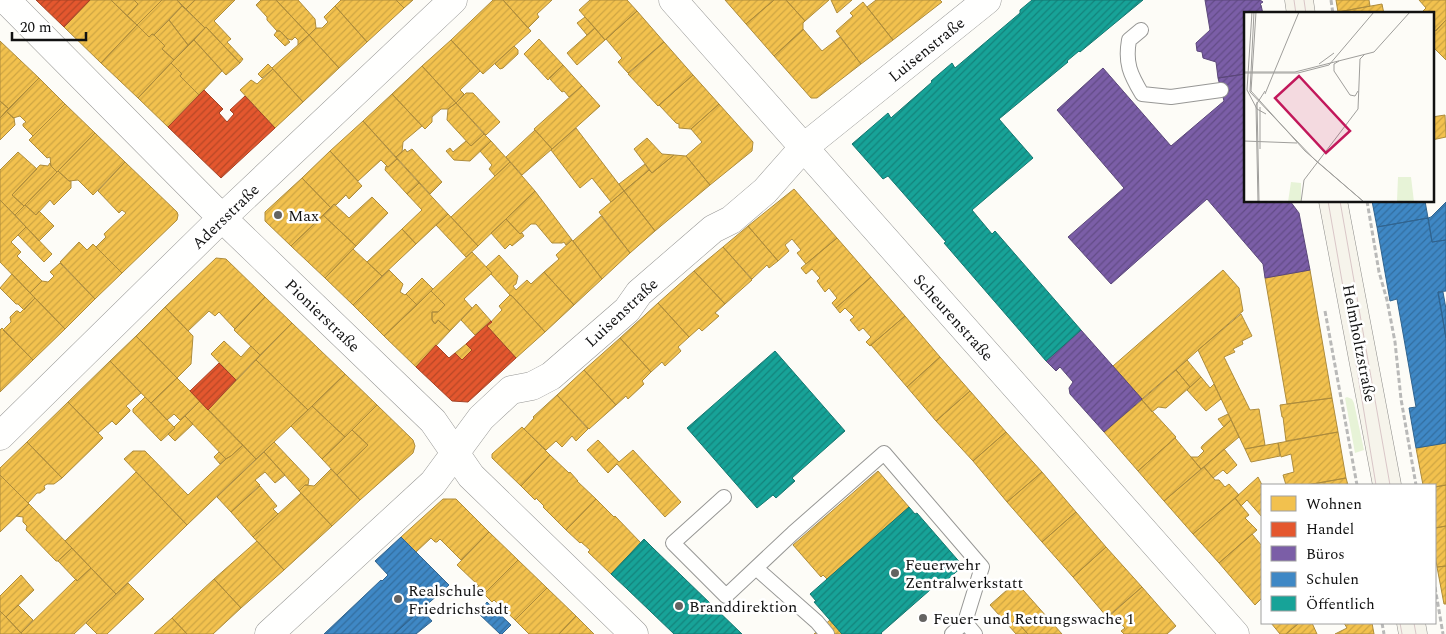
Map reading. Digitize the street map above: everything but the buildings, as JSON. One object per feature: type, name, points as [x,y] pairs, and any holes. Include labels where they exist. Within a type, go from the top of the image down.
[{"type":"street","name":"Pionierstraße","points":[[6,0],[222,218],[433,421],[471,476],[634,634]]},
{"type":"street","name":"Adersstraße","points":[[0,436],[222,218],[454,0]]},
{"type":"street","name":"Scheurenstraße","points":[[673,0],[1235,634]]},
{"type":"street","name":"Luisenstraße","points":[[268,634],[433,483],[481,418],[511,390],[532,386],[550,376],[627,310],[639,293],[712,229],[731,220],[765,192],[803,148],[987,0]]},
{"type":"street","name":"Helmholtzstraße","points":[[1333,202],[1387,484]]},
{"type":"lane","points":[[1141,30],[1129,40],[1127,62],[1131,76],[1142,94],[1171,97],[1221,90]]},
{"type":"lane","points":[[724,497],[673,543],[726,596],[793,533],[884,453],[982,567],[966,622],[952,634]]},
{"type":"lane","points":[[756,568],[817,622],[827,634]]},
{"type":"lane","points":[[966,622],[975,634]]},
{"type":"path","name":"Helmholtzstraße","points":[[1367,202],[1379,272],[1387,300],[1395,342],[1401,399],[1416,484]]},
{"type":"path","name":"Helmholtzstraße","points":[[1324,303],[1357,484]]},
{"type":"path","points":[[1436,593],[1443,634]]},
{"type":"green space","points":[[1345,398],[1352,399],[1354,403],[1364,450],[1355,453]]},
{"type":"tram line","points":[[1294,0],[1296,12]]},
{"type":"tram line","points":[[1304,0],[1306,12]]},
{"type":"tram line","points":[[1328,202],[1376,484]]},
{"type":"tram line","points":[[1340,202],[1390,484]]},
{"type":"tram line","points":[[1400,624],[1402,634]]},
{"type":"tram line","points":[[1414,624],[1416,634]]},
{"type":"place","name":"Max","points":[[278,215]]},
{"type":"place","name":"Feuerwehr Zentralwerkstatt","points":[[895,573]]},
{"type":"place","name":"Realschule Friedrichstadt","points":[[398,599]]},
{"type":"place","name":"Branddirektion","points":[[679,606]]},
{"type":"place","name":"Feuer- und Rettungswache 1","points":[[923,618]]}]
